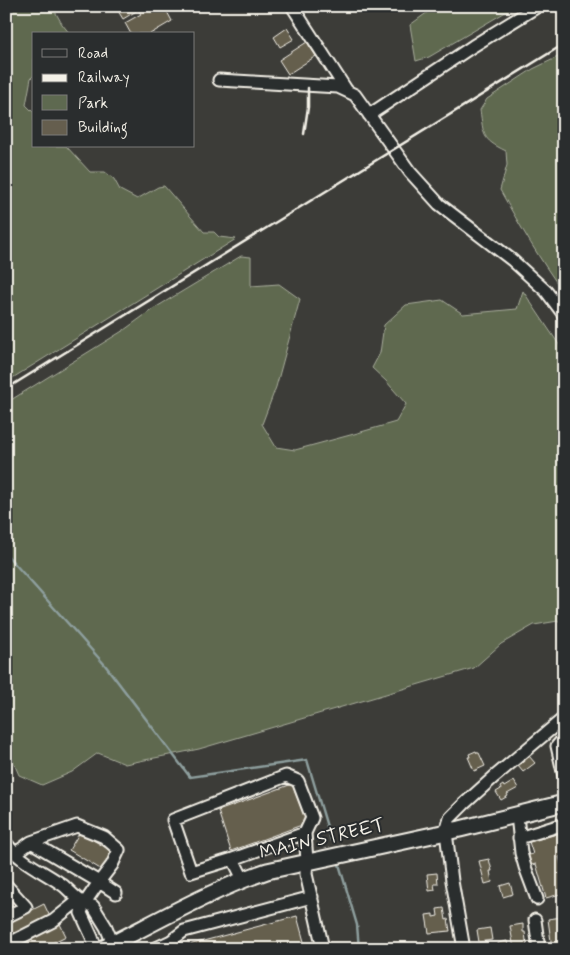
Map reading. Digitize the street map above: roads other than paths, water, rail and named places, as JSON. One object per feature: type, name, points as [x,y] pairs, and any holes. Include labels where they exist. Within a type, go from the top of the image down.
[{"type":"main road","name":"MAIN STREET","points":[[110,947],[199,899],[243,879],[267,871],[446,832],[564,803]]},
{"type":"street","points":[[292,6],[347,91]]},
{"type":"street","points":[[369,115],[538,6]]},
{"type":"street","points":[[219,80],[338,87],[355,95],[410,172],[439,204],[512,260],[546,291],[564,315]]},
{"type":"street","points":[[464,949],[452,881],[446,832],[450,818],[494,776],[564,718]]},
{"type":"street","points":[[564,738],[557,746],[564,776]]},
{"type":"street","points":[[305,833],[192,872],[173,820],[286,776],[298,782],[312,818],[305,833],[308,862],[306,874],[322,944],[321,949]]},
{"type":"street","points":[[517,815],[521,853],[537,899]]},
{"type":"street","points":[[519,838],[564,824]]},
{"type":"street","points":[[6,945],[53,921],[82,902],[112,865],[119,850],[104,838],[77,826],[9,848]]},
{"type":"street","points":[[31,842],[116,893]]},
{"type":"street","points":[[9,848],[64,886],[82,902],[93,906],[106,927],[110,947]]},
{"type":"street","points":[[233,859],[243,879]]},
{"type":"street","points":[[6,885],[26,907],[6,917]]},
{"type":"street","points":[[154,949],[172,945],[184,931],[312,898]]},
{"type":"street","points":[[82,902],[80,913],[96,949]]},
{"type":"street","points":[[535,920],[539,949]]},
{"type":"waterway","points":[[6,554],[105,665],[190,777],[307,760],[331,840]]},
{"type":"waterway","points":[[339,864],[357,925],[359,949]]},
{"type":"railway","points":[[6,389],[564,44]]},
{"type":"railway","points":[[304,134],[308,107],[308,88]]}]
